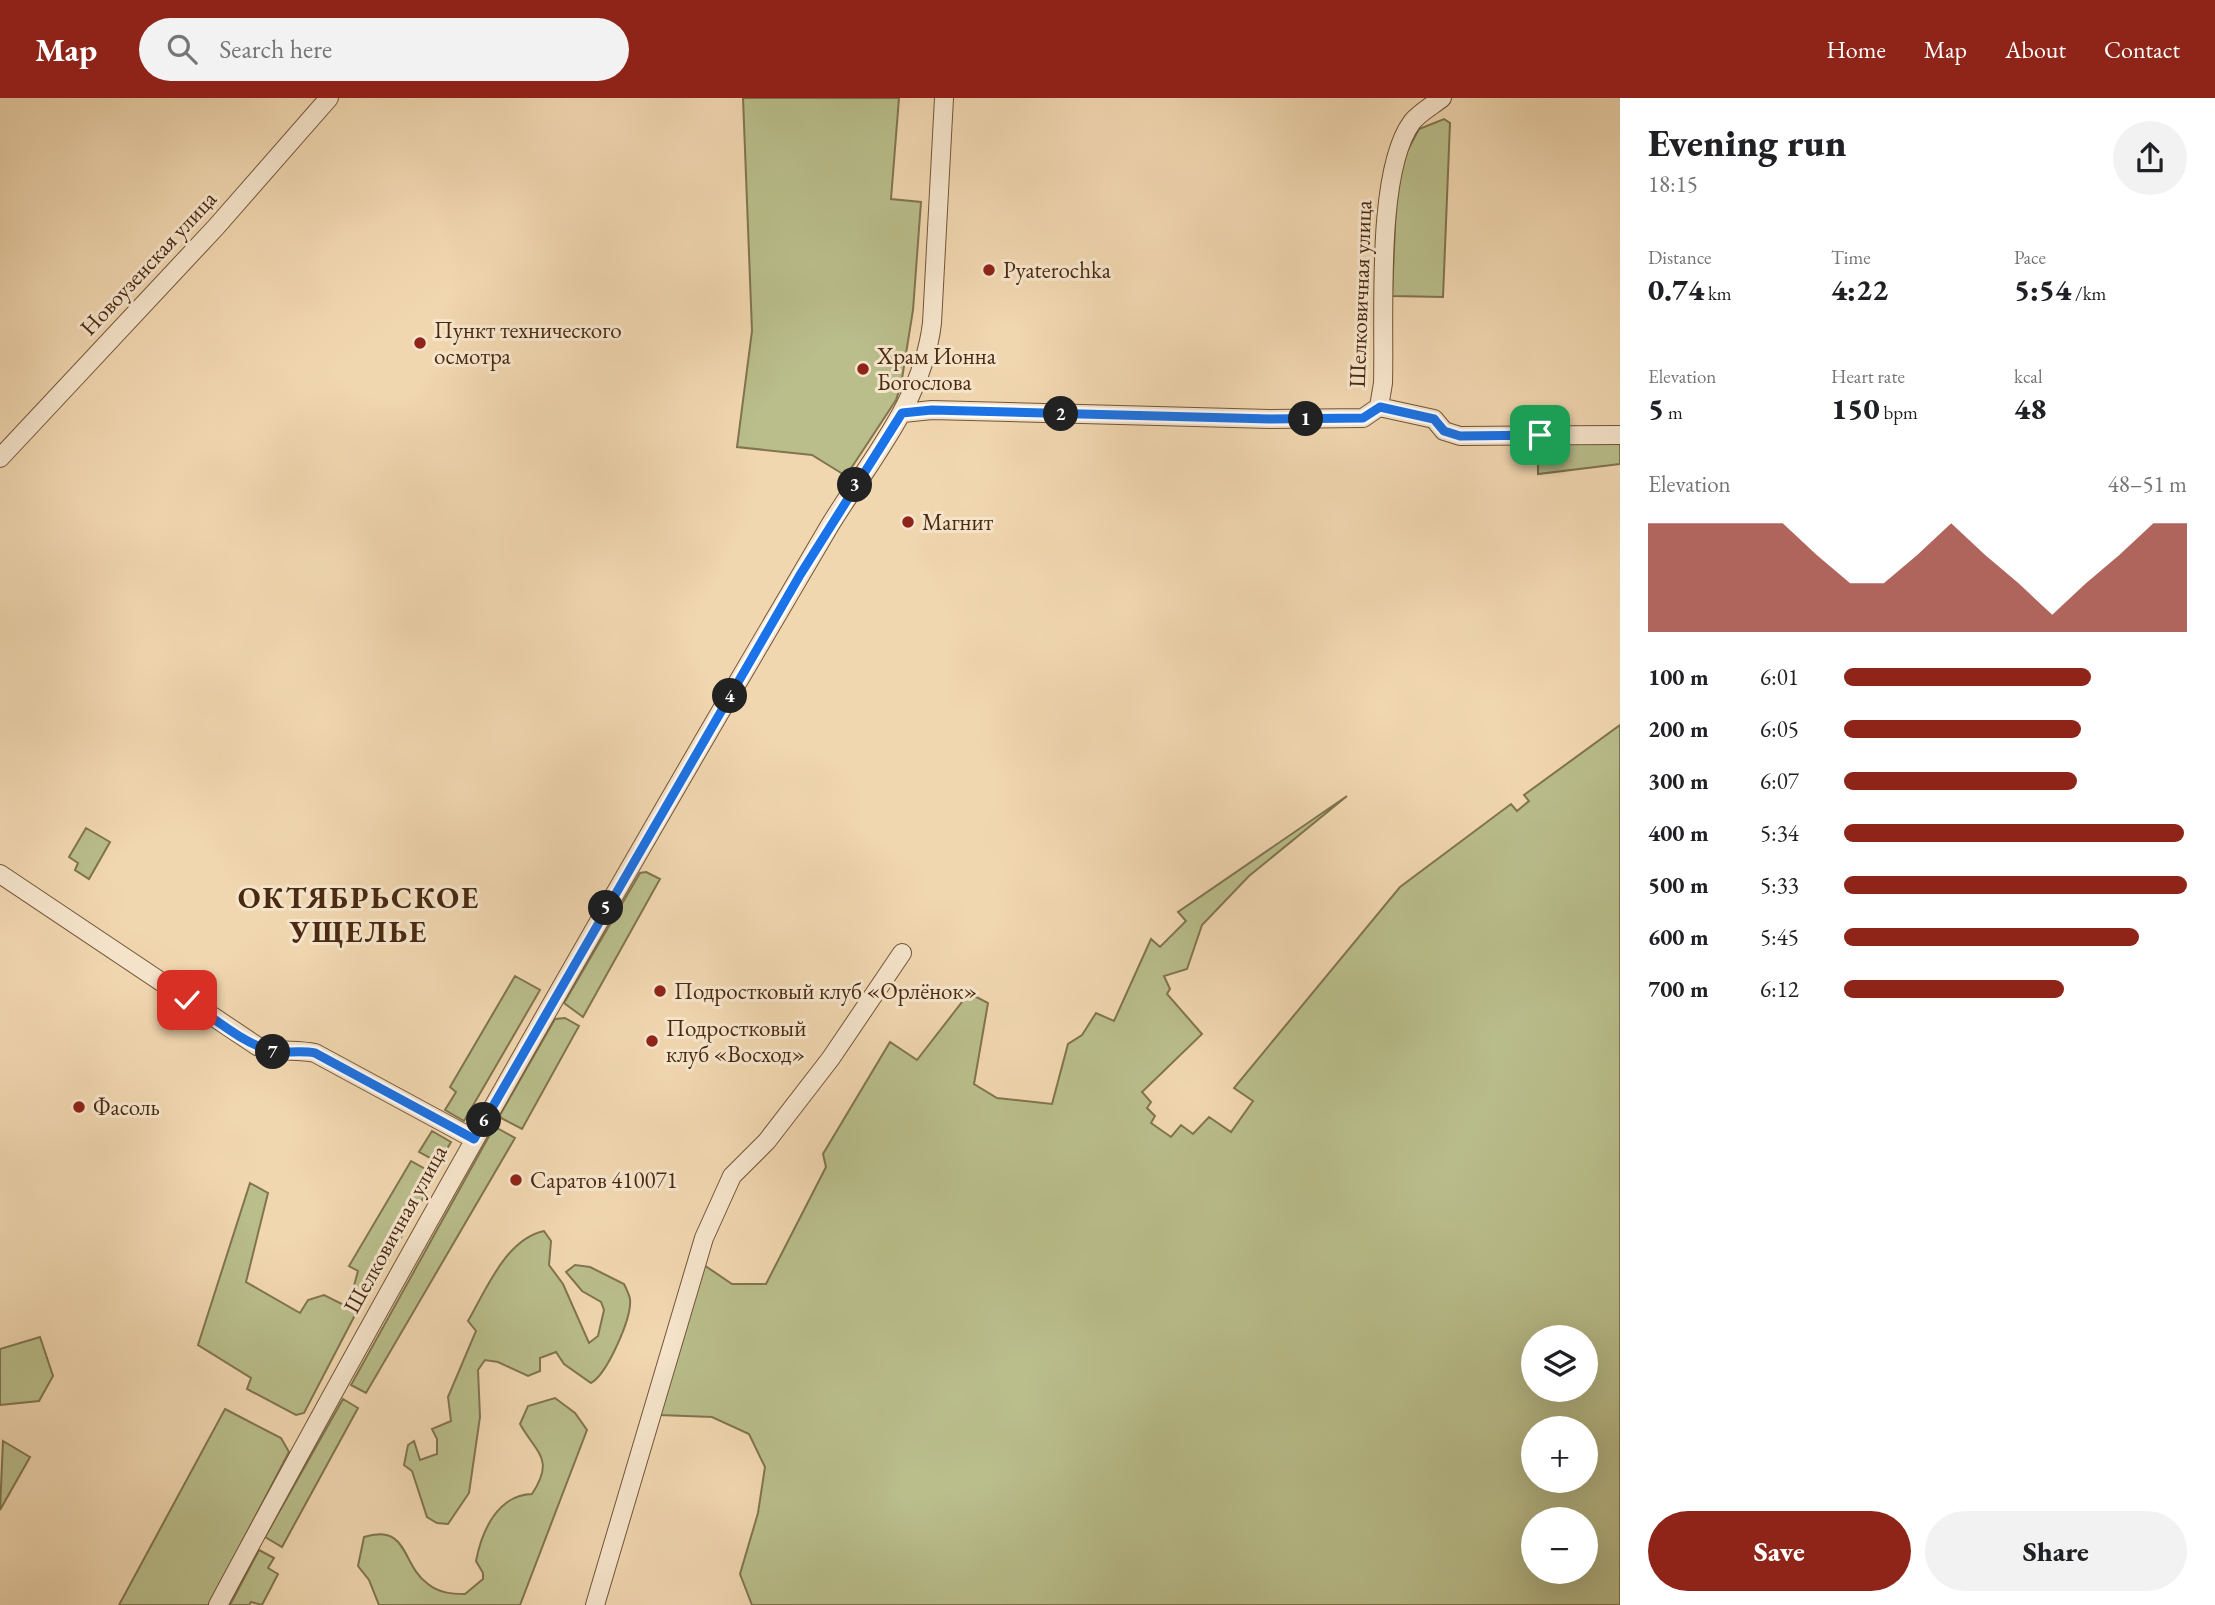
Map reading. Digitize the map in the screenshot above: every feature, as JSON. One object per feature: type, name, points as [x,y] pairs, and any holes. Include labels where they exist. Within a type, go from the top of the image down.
[{"type":"street","name":"Новоузенская улица","points":[[0,458],[216,226],[329,98]]},
{"type":"street","name":"Шелковичная улица","points":[[218,1605],[474,1139],[800,575],[902,413],[916,386],[929,347],[944,98]]},
{"type":"street","name":"Шелковичная улица","points":[[902,413],[932,410],[1363,418],[1380,407],[1383,383],[1387,185],[1398,152],[1413,122],[1442,98]]},
{"type":"street","points":[[1380,407],[1434,419],[1444,431],[1460,436],[1620,435]]},
{"type":"street","points":[[0,874],[257,1046],[276,1052],[296,1049],[315,1053],[474,1139]]},
{"type":"street","points":[[595,1605],[704,1238],[732,1177],[767,1141],[831,1058],[902,953]]},
{"type":"green space","points":[[743,98],[899,98],[891,199],[921,202],[913,310],[901,385],[896,400],[846,476],[812,455],[737,447],[752,331]]},
{"type":"green space","points":[[1444,119],[1450,123],[1443,297],[1392,296],[1397,181],[1405,155],[1419,129]]},
{"type":"green space","points":[[1620,443],[1620,464],[1538,474],[1538,444]]},
{"type":"green space","points":[[1620,725],[1620,1605],[752,1605],[740,1574],[758,1513],[765,1467],[749,1434],[712,1417],[660,1415],[701,1263],[732,1284],[766,1284],[826,1167],[823,1154],[890,1042],[917,1060],[969,993],[988,1003],[974,1084],[997,1098],[1052,1104],[1068,1044],[1082,1035],[1096,1013],[1114,1021],[1151,939],[1160,947],[1186,921],[1178,912],[1347,796],[1249,876],[1202,925],[1187,969],[1164,976],[1170,989],[1167,994],[1202,1034],[1142,1092],[1151,1102],[1147,1108],[1155,1116],[1151,1123],[1171,1137],[1181,1125],[1193,1134],[1209,1117],[1231,1132],[1253,1101],[1234,1088],[1400,887],[1511,804],[1517,811],[1529,801],[1524,795]]},
{"type":"green space","points":[[86,828],[110,842],[89,879],[75,870],[78,863],[69,857]]},
{"type":"green space","points":[[646,872],[660,879],[583,1017],[564,1003],[640,873]]},
{"type":"green space","points":[[515,976],[540,990],[464,1121],[445,1110],[456,1092],[450,1087]]},
{"type":"green space","points":[[565,1018],[579,1026],[522,1129],[500,1115],[555,1019]]},
{"type":"green space","points":[[497,1128],[515,1138],[366,1393],[351,1385],[493,1129]]},
{"type":"green space","points":[[432,1131],[451,1142],[439,1163],[419,1152]]},
{"type":"green space","points":[[411,1161],[436,1175],[371,1292],[362,1299],[352,1293],[358,1271],[349,1266]]},
{"type":"green space","points":[[250,1183],[268,1193],[246,1282],[300,1313],[308,1300],[324,1295],[354,1310],[355,1315],[304,1413],[296,1415],[247,1389],[251,1378],[198,1345]]},
{"type":"green space","points":[[544,1231],[551,1241],[549,1265],[563,1284],[589,1343],[598,1336],[604,1310],[601,1302],[582,1291],[566,1272],[575,1265],[590,1267],[624,1284],[630,1299],[630,1308],[623,1332],[604,1369],[591,1383],[564,1364],[556,1352],[540,1358],[540,1371],[528,1376],[498,1362],[485,1360],[478,1370],[480,1417],[469,1493],[448,1524],[437,1523],[427,1517],[412,1471],[404,1465],[408,1445],[414,1441],[420,1460],[437,1454],[437,1439],[432,1429],[451,1421],[448,1397],[476,1331],[468,1321],[498,1267],[508,1255],[531,1236]]},
{"type":"green space","points":[[40,1337],[53,1376],[39,1401],[0,1405],[0,1349]]},
{"type":"green space","points":[[555,1398],[575,1413],[587,1430],[520,1605],[379,1605],[369,1580],[358,1566],[364,1537],[379,1534],[397,1541],[419,1576],[441,1591],[465,1594],[483,1579],[483,1573],[476,1561],[487,1526],[501,1507],[520,1496],[532,1494],[542,1473],[541,1457],[520,1424],[528,1406]]},
{"type":"green space","points":[[343,1399],[358,1408],[282,1547],[265,1537]]},
{"type":"green space","points":[[225,1409],[281,1438],[289,1452],[209,1605],[119,1605]]},
{"type":"green space","points":[[3,1441],[30,1457],[0,1510]]},
{"type":"green space","points":[[259,1550],[274,1558],[268,1568],[278,1574],[262,1605],[251,1602],[249,1605],[230,1605]]},
{"type":"place","name":"Pyaterochka","points":[[989,270]]},
{"type":"place","name":"Пункт технического осмотра","points":[[420,343]]},
{"type":"place","name":"Храм Ионна Богослова","points":[[863,369]]},
{"type":"place","name":"Магнит","points":[[908,522]]},
{"type":"place","name":"Подростковый клуб «Орлёнок»","points":[[660,991]]},
{"type":"place","name":"Подростковый клуб «Восход»","points":[[652,1041]]},
{"type":"place","name":"Фасоль","points":[[79,1107]]},
{"type":"place","name":"Саратов 410071","points":[[516,1180]]},
{"type":"district","name":"ОКТЯБРЬСКОЕ УЩЕЛЬЕ","points":[[359,914]]},
{"type":"route","points":[[187,1000],[257,1046],[276,1052],[296,1049],[315,1053],[474,1139],[800,575],[902,413],[932,410],[1270,419],[1363,418],[1380,407],[1434,419],[1444,431],[1460,436],[1540,435]]}]
